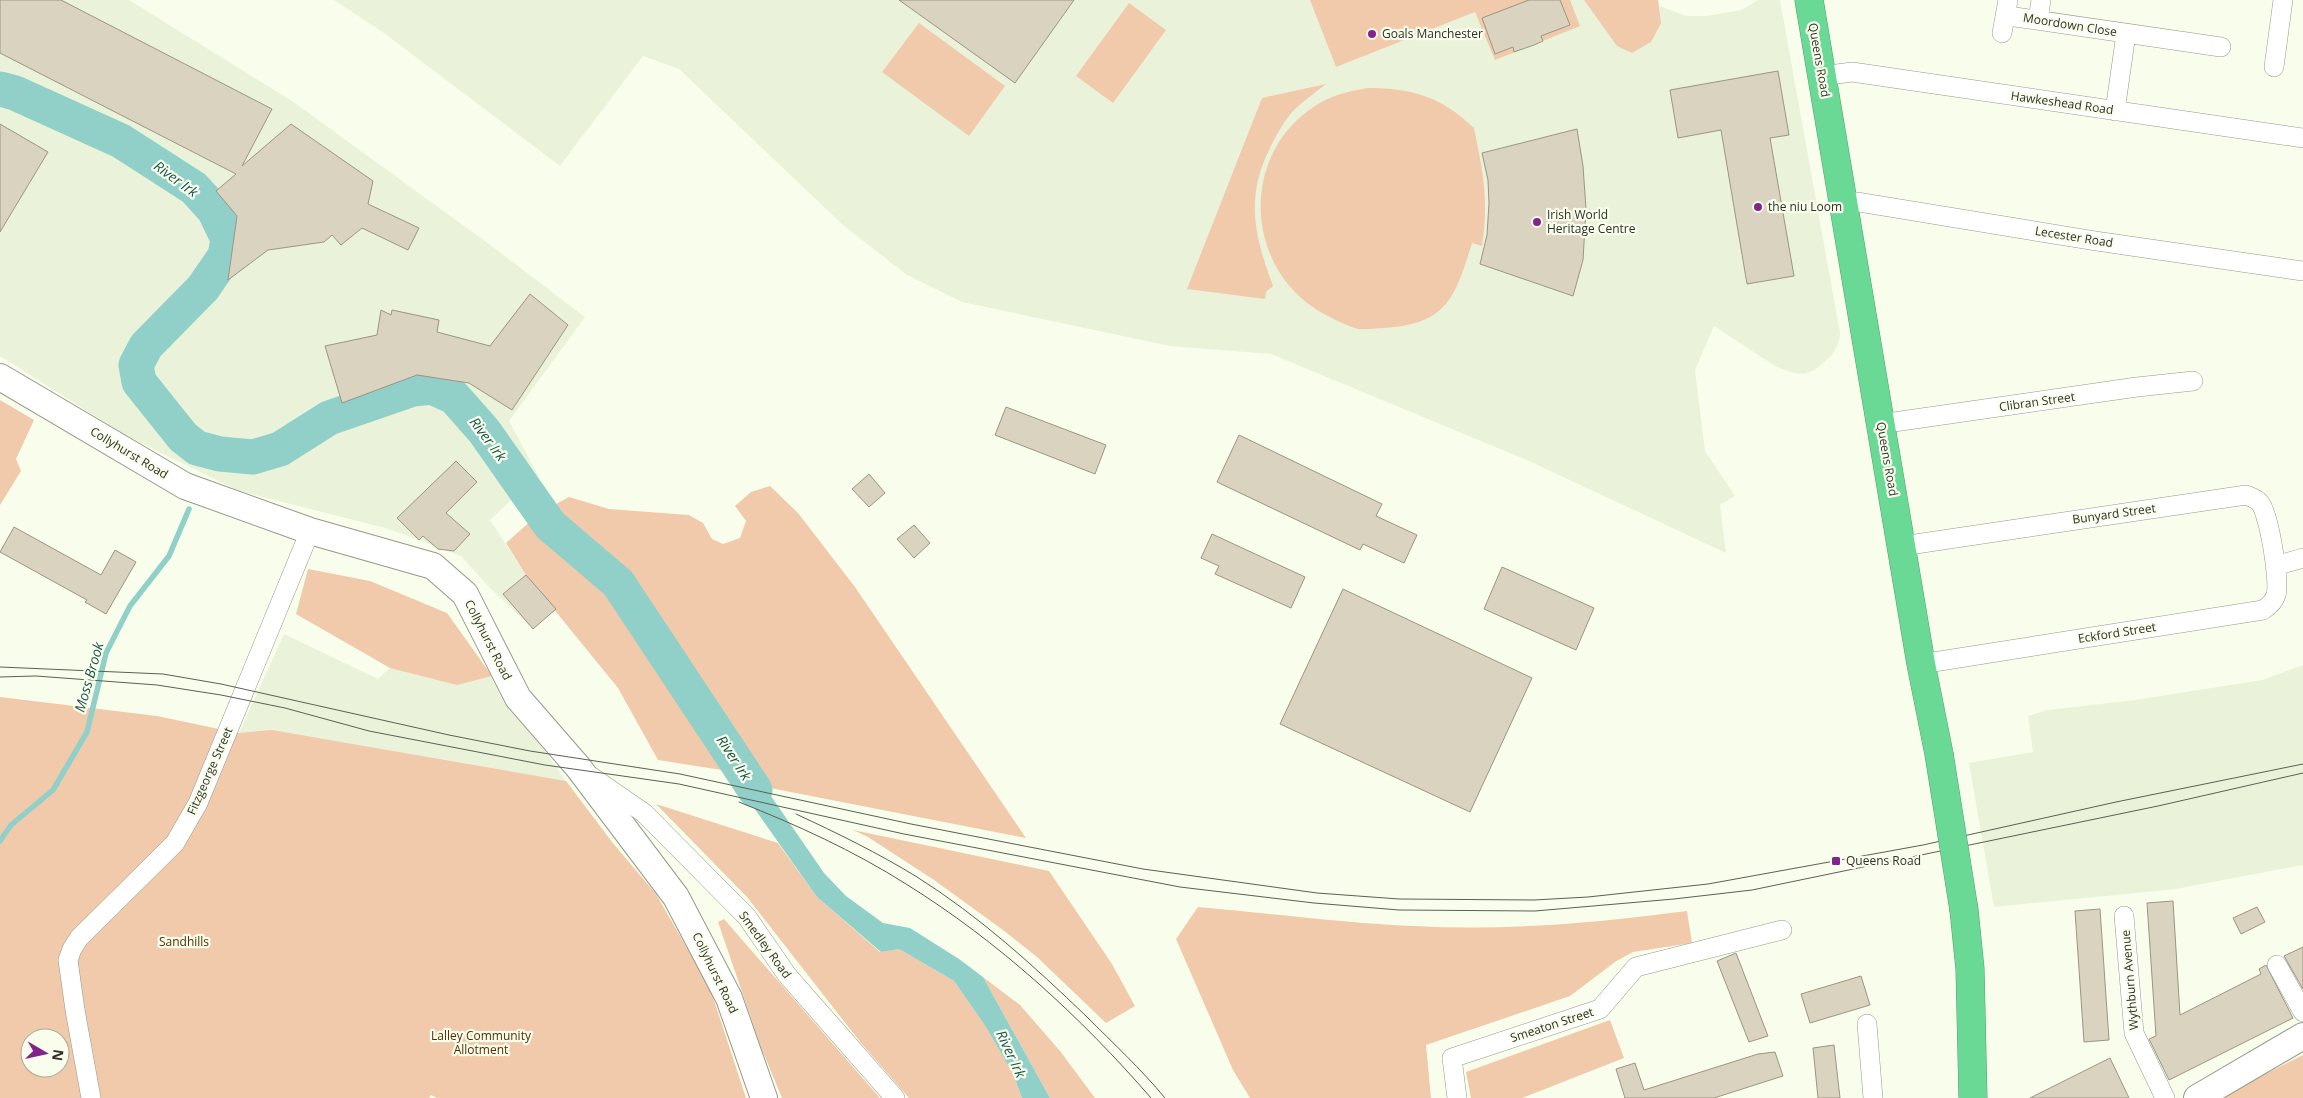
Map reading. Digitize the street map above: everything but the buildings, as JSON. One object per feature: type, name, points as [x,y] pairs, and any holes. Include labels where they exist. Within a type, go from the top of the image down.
[{"type":"highway","name":"Queens Road","points":[[1809,0],[1845,204],[1880,424],[1939,754],[1964,910],[1970,970],[1973,1098]]},
{"type":"street","points":[[2038,20],[2041,0]]},
{"type":"street","points":[[2274,67],[2283,0]]},
{"type":"street","points":[[2002,33],[2011,8]]},
{"type":"street","name":"Moordown Close","points":[[2011,8],[2038,20],[2221,47]]},
{"type":"street","name":"Moordown Close","points":[[2115,111],[2126,34]]},
{"type":"street","name":"Hawkeshead Road","points":[[1822,76],[1852,72],[2303,138]]},
{"type":"street","name":"Lecester Road","points":[[1845,204],[1858,202],[2096,241],[2303,271]]},
{"type":"street","name":"Collyhurst Road","points":[[0,377],[185,486],[310,532],[433,566],[466,594],[518,698],[578,767],[676,897],[730,998],[764,1098]]},
{"type":"street","name":"Clibran Street","points":[[1880,424],[2137,387],[2193,381]]},
{"type":"street","name":"Bunyard Street","points":[[1902,546],[2246,495],[2259,501],[2266,514],[2275,566]]},
{"type":"street","name":"Fitzgeorge Street","points":[[92,1098],[75,1010],[68,960],[72,949],[79,938],[174,844],[198,803],[310,532]]},
{"type":"street","points":[[2275,566],[2303,558]]},
{"type":"street","name":"Eckford Street","points":[[1922,664],[2263,610],[2271,605],[2276,594],[2275,566]]},
{"type":"street","name":"Smedley Road","points":[[578,767],[644,813],[747,917],[787,976],[895,1098]]},
{"type":"street","name":"Wythburn Avenue","points":[[2124,916],[2134,1033],[2165,1098]]},
{"type":"street","name":"Smeaton Street","points":[[1457,1098],[1452,1058],[1600,1009],[1636,967],[1782,930]]},
{"type":"street","points":[[2277,964],[2303,1012]]},
{"type":"street","points":[[1867,1024],[1874,1098]]},
{"type":"street","points":[[2197,1098],[2303,1036]]},
{"type":"shaded area","points":[[0,0],[129,0],[292,101],[489,244],[585,317],[509,421],[538,475],[490,520],[526,575],[556,609],[533,629],[489,587],[461,556],[389,529],[239,491],[125,435],[0,356]]},
{"type":"shaded area","points":[[334,0],[1658,0],[1660,6],[1686,16],[1707,16],[1741,10],[1758,0],[1780,0],[1840,333],[1839,342],[1832,355],[1815,370],[1803,374],[1793,373],[1775,366],[1714,326],[1695,370],[1705,451],[1735,496],[1720,505],[1726,553],[1529,461],[1271,354],[1170,346],[962,302],[907,275],[844,226],[679,69],[643,56],[560,166],[384,33]]},
{"type":"shaded area","points":[[447,613],[566,781],[612,842],[239,733],[284,634],[378,679]]},
{"type":"shaded area","points":[[2303,665],[2303,865],[2176,889],[1994,907],[1969,763],[2033,752],[2028,716],[2048,710],[2135,700],[2262,680]]},
{"type":"green space","name":"Goals Manchester","points":[[1310,0],[1570,0],[1580,26],[1495,60],[1475,12],[1336,67]]},
{"type":"green space","points":[[1584,0],[1658,0],[1661,23],[1651,42],[1632,53],[1617,46]]},
{"type":"green space","points":[[1129,3],[1166,30],[1113,103],[1076,76]]},
{"type":"green space","points":[[919,23],[1005,86],[969,136],[882,72]]},
{"type":"green space","points":[[1326,84],[1293,111],[1278,132],[1263,164],[1255,199],[1255,216],[1261,250],[1273,286],[1266,292],[1265,299],[1187,289],[1262,98]]},
{"type":"green space","points":[[1368,88],[1399,90],[1426,96],[1462,117],[1474,128],[1484,186],[1485,215],[1482,246],[1472,243],[1454,293],[1435,314],[1422,321],[1405,325],[1358,329],[1326,315],[1299,296],[1279,272],[1266,244],[1261,213],[1263,183],[1272,154],[1290,128],[1321,102],[1341,94]]},
{"type":"green space","points":[[0,400],[34,420],[16,459],[21,471],[0,505]]},
{"type":"green space","points":[[770,486],[798,513],[855,587],[1026,838],[765,787],[663,631],[626,581],[547,509],[569,497],[609,509],[689,515],[703,523],[712,539],[723,544],[740,538],[746,521],[735,506],[751,492]]},
{"type":"green space","points":[[533,519],[609,590],[691,707],[717,748],[728,771],[658,760],[618,688],[526,575],[506,543]]},
{"type":"green space","points":[[308,569],[370,581],[447,613],[492,676],[457,685],[390,668],[296,614]]},
{"type":"green space","name":"Sandhills","points":[[0,697],[157,716],[238,733],[272,730],[566,781],[612,842],[656,894],[710,988],[746,1098],[437,1098],[431,1095],[429,1098],[0,1098]]},
{"type":"green space","points":[[656,804],[778,843],[817,897],[880,952],[899,949],[954,981],[986,1027],[1013,1074],[1022,1098],[909,1098],[861,1043],[747,897]]},
{"type":"green space","points":[[853,830],[1049,871],[1112,964],[1135,1006],[1106,1023],[1037,957],[1003,930],[934,880],[868,837]]},
{"type":"green space","points":[[1198,907],[1360,923],[1448,927],[1550,925],[1687,911],[1692,943],[1633,952],[1615,962],[1570,996],[1426,1045],[1431,1098],[1250,1098],[1233,1070],[1176,939]]},
{"type":"green space","points":[[724,919],[880,1098],[782,1098],[761,1047],[718,922]]},
{"type":"green space","points":[[983,977],[1020,1005],[1060,1051],[1095,1098],[1050,1098]]},
{"type":"green space","points":[[1610,1020],[1624,1058],[1522,1098],[1471,1098],[1466,1072]]},
{"type":"green space","points":[[2303,1055],[2303,1098],[2221,1098],[2226,1094]]},
{"type":"water","points":[[717,748],[740,751],[824,873],[846,896],[883,923],[910,928],[959,959],[983,977],[1050,1098],[1022,1098],[1013,1074],[986,1027],[954,981],[899,949],[881,952],[817,897],[728,771]]},
{"type":"waterway","name":"River Irk","points":[[0,89],[15,93],[121,141],[194,188],[214,210],[228,239],[225,256],[203,288],[146,346],[136,365],[139,382],[183,437],[197,448],[220,454],[253,457],[280,449],[329,418],[413,389],[432,387],[454,397],[484,431],[550,525],[618,583],[755,790]]},
{"type":"waterway","name":"Moss Brook","points":[[0,841],[11,825],[53,790],[87,732],[106,653],[130,606],[169,556],[189,509]]},
{"type":"tram line","points":[[0,667],[163,674],[221,684],[449,735],[530,751],[680,774],[911,824],[1143,869],[1317,893],[1399,899],[1534,900],[1588,897],[1708,884],[1923,845],[2116,802],[2303,764]]},
{"type":"tram line","points":[[0,677],[36,676],[157,685],[221,695],[285,708],[369,731],[545,765],[679,784],[904,834],[1180,887],[1314,903],[1399,910],[1535,911],[1752,890],[2158,806],[2303,773]]},
{"type":"tram line","points":[[739,802],[804,829],[846,850],[886,872],[940,906],[1005,955],[1037,982],[1096,1038],[1151,1098]]},
{"type":"tram line","points":[[796,814],[887,860],[917,877],[962,908],[1005,942],[1066,997],[1127,1056],[1165,1098]]},
{"type":"place","name":"Goals Manchester","points":[[1372,34]]},
{"type":"place","name":"the niu Loom","points":[[1758,207]]},
{"type":"place","name":"Irish World Heritage Centre","points":[[1537,222]]},
{"type":"place","name":"Queens Road","points":[[1836,861]]},
{"type":"park label","name":"Lalley Community Allotment","points":[[481,1043]]}]
